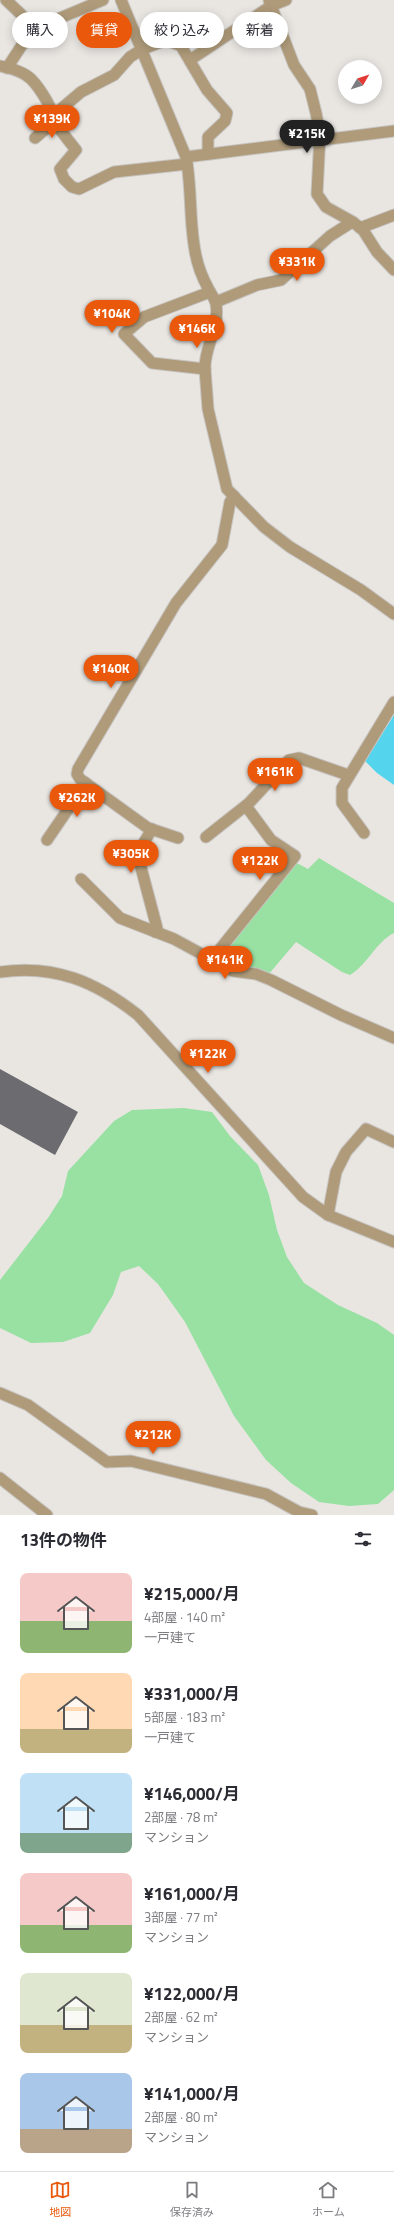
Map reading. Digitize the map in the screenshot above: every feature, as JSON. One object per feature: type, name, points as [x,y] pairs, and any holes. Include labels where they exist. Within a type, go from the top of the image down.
[{"type":"street","points":[[6,0],[19,12]]},
{"type":"street","points":[[68,15],[103,0]]},
{"type":"street","points":[[121,0],[186,160],[190,179],[192,231],[195,252],[210,292],[216,302],[216,326],[205,363],[205,369],[208,409],[227,489],[264,527],[290,547],[361,590],[394,614]]},
{"type":"street","points":[[190,60],[270,3],[286,0]]},
{"type":"street","points":[[270,3],[294,65],[310,89],[318,120],[319,141],[317,194],[326,208],[356,225],[377,252],[394,270]]},
{"type":"street","points":[[35,138],[81,92],[114,75],[130,56],[166,40],[173,41],[181,46],[207,90],[227,112],[225,120],[208,137],[208,154]]},
{"type":"street","points":[[19,48],[3,67],[31,79],[76,150],[60,169],[64,179],[72,187],[79,189],[114,172],[186,160],[208,154],[394,131]]},
{"type":"street","points":[[216,302],[251,287],[281,280],[330,236],[356,225],[394,216]]},
{"type":"street","points":[[205,369],[152,363],[124,334],[144,317],[210,292]]},
{"type":"street","points":[[178,838],[152,830],[86,783],[77,774],[78,769],[176,603],[216,555],[222,545],[230,502],[234,496]]},
{"type":"street","points":[[364,833],[347,811],[341,798],[342,788],[394,702]]},
{"type":"street","points":[[206,837],[246,806],[278,770],[289,760],[299,758],[348,776]]},
{"type":"street","points":[[47,840],[86,783]]},
{"type":"street","points":[[212,959],[295,856],[271,840],[246,806]]},
{"type":"street","points":[[152,830],[140,849],[139,860],[157,928],[155,932]]},
{"type":"street","points":[[81,879],[120,918],[174,939],[233,971],[256,974],[271,980],[341,1015],[393,1036]]},
{"type":"street","points":[[0,972],[36,970],[65,974],[93,984],[119,1001],[138,1015],[303,1197],[328,1215],[394,1242]]},
{"type":"street","points":[[328,1215],[336,1172],[346,1152],[366,1129],[394,1142]]},
{"type":"street","points":[[0,1393],[28,1404],[107,1462],[131,1461],[266,1494],[299,1512],[312,1515]]},
{"type":"street","points":[[0,1478],[47,1515]]},
{"type":"green space","points":[[319,858],[394,903],[394,933],[382,942],[356,971],[350,975],[342,972],[296,942],[268,975],[238,968],[217,958],[295,862],[308,869]]},
{"type":"green space","points":[[184,1108],[212,1112],[230,1136],[258,1165],[269,1195],[277,1230],[287,1257],[304,1283],[338,1305],[377,1323],[394,1335],[394,1490],[378,1504],[349,1506],[319,1502],[291,1483],[266,1460],[234,1416],[185,1322],[158,1284],[139,1266],[121,1272],[113,1295],[90,1333],[63,1342],[31,1343],[0,1328],[0,1280],[48,1218],[62,1196],[68,1171],[114,1121],[132,1110]]},
{"type":"water","points":[[394,715],[394,785],[377,773],[365,761]]},
{"type":"building","points":[[0,1069],[78,1112],[55,1155],[0,1124]]}]
